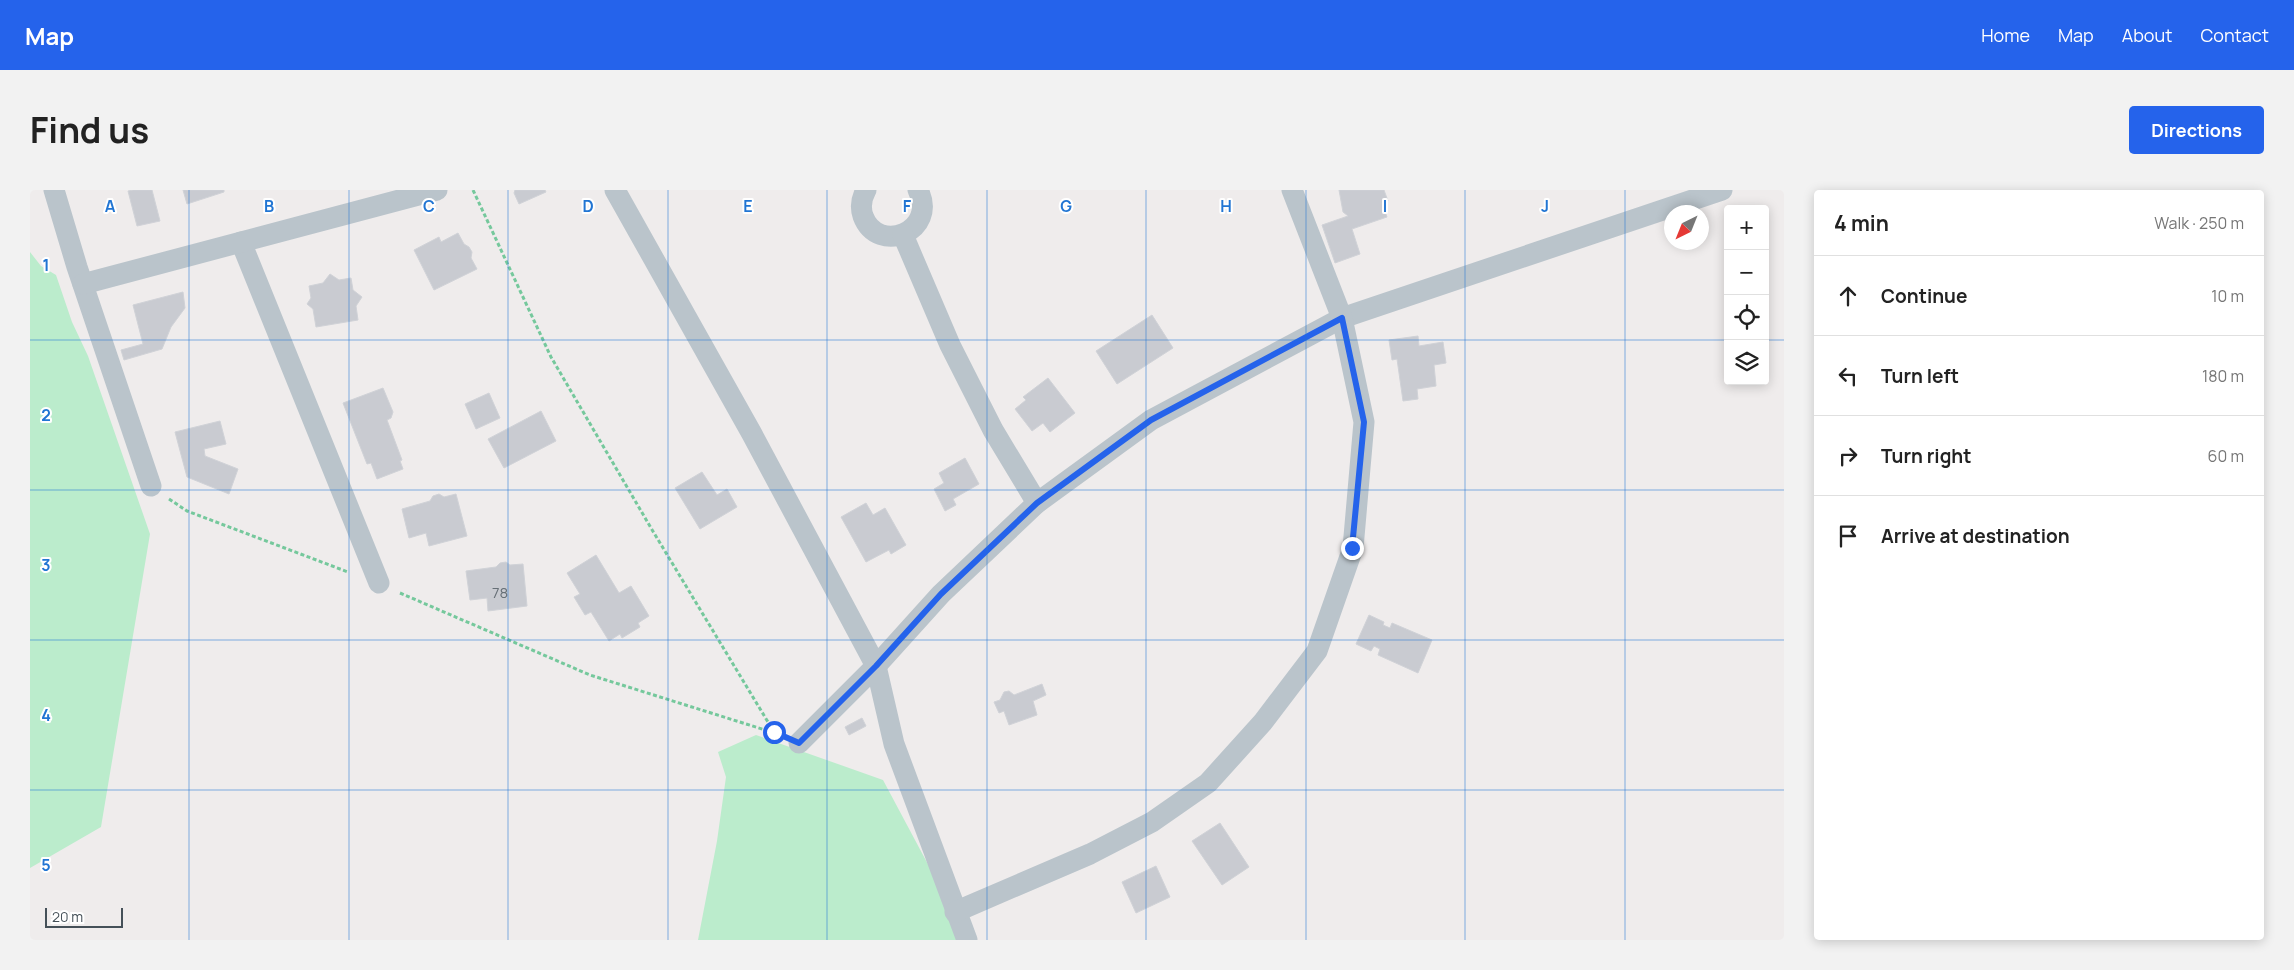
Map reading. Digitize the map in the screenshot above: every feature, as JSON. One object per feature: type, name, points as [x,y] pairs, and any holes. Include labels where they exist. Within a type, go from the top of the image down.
[{"type":"street","points":[[54,190],[83,284],[151,486]]},
{"type":"street","points":[[83,284],[437,190]]},
{"type":"street","points":[[615,190],[752,434],[876,666],[894,744],[967,940]]},
{"type":"street","points":[[866,190],[861,207],[864,219],[869,226],[883,235],[891,237],[903,234],[914,228],[921,217],[923,205],[918,190]]},
{"type":"street","points":[[955,912],[1090,854],[1152,822],[1208,783],[1263,722],[1317,651],[1352,548],[1364,422],[1342,318],[1292,190]]},
{"type":"street","points":[[799,743],[876,666],[941,594],[1037,503],[1151,420],[1342,318],[1722,190]]},
{"type":"street","points":[[903,234],[950,344],[993,430],[1037,503]]},
{"type":"street","points":[[241,242],[379,583]]},
{"type":"path","points":[[473,190],[551,357],[774,732]]},
{"type":"path","points":[[151,486],[187,511],[379,583],[590,675],[774,732],[799,743]]},
{"type":"green space","points":[[30,252],[41,266],[56,275],[72,322],[88,356],[150,534],[101,827],[30,868]]},
{"type":"green space","points":[[756,735],[883,780],[947,900],[957,940],[698,940],[717,841],[726,777],[718,752]]},
{"type":"building","points":[[152,190],[160,221],[137,226],[128,191]]},
{"type":"building","points":[[183,190],[224,190],[224,192],[187,204]]},
{"type":"building","points":[[515,190],[545,190],[546,192],[519,204],[514,193]]},
{"type":"building","points":[[1339,190],[1384,190],[1388,201],[1382,203],[1387,217],[1352,229],[1360,254],[1335,263],[1322,225],[1348,216],[1343,212]]},
{"type":"building","points":[[458,233],[464,244],[472,252],[471,258],[477,269],[434,290],[414,250],[439,237],[441,242]]},
{"type":"building","points":[[330,274],[339,280],[351,278],[353,290],[362,297],[356,306],[358,320],[316,327],[313,309],[307,304],[311,298],[309,286],[323,283]]},
{"type":"building","points":[[183,292],[185,308],[171,327],[162,349],[124,360],[121,350],[143,344],[133,305]]},
{"type":"building","points":[[1152,315],[1173,348],[1117,384],[1096,351]]},
{"type":"building","points":[[1418,336],[1419,346],[1443,342],[1446,363],[1434,365],[1436,386],[1417,389],[1418,399],[1403,401],[1397,359],[1392,360],[1389,340]]},
{"type":"building","points":[[1048,378],[1075,413],[1050,432],[1043,423],[1032,431],[1015,409],[1026,400],[1023,397]]},
{"type":"building","points":[[383,388],[393,412],[391,418],[387,420],[402,460],[400,461],[403,469],[377,479],[371,463],[367,464],[343,403]]},
{"type":"building","points":[[489,393],[500,418],[476,429],[465,404]]},
{"type":"building","points":[[541,411],[556,441],[504,468],[488,439]]},
{"type":"building","points":[[220,421],[226,444],[204,449],[205,456],[238,469],[229,494],[187,477],[175,432]]},
{"type":"building","points":[[965,458],[979,484],[953,499],[956,505],[945,511],[934,489],[944,483],[939,473]]},
{"type":"building","points":[[702,472],[717,495],[727,489],[737,507],[700,529],[675,488]]},
{"type":"building","points":[[439,494],[444,497],[456,494],[467,536],[429,546],[426,533],[409,538],[402,509],[430,501],[433,496]]},
{"type":"building","points":[[866,503],[873,515],[885,508],[906,545],[891,554],[889,550],[866,562],[841,517]]},
{"type":"building","points":[[596,555],[619,593],[631,586],[649,616],[638,623],[640,627],[622,638],[620,634],[609,641],[591,612],[585,615],[574,597],[580,594],[567,573]]},
{"type":"building","points":[[506,562],[510,565],[523,564],[527,606],[488,611],[487,598],[470,600],[466,571],[496,567],[500,563]]},
{"type":"building","points":[[1369,615],[1384,622],[1383,625],[1390,628],[1392,623],[1432,640],[1418,673],[1378,655],[1380,649],[1374,646],[1371,651],[1356,644]]},
{"type":"building","points":[[1042,684],[1046,695],[1033,701],[1037,715],[1009,725],[1004,711],[999,713],[994,702],[1000,700],[1004,692],[1009,691],[1014,695]]},
{"type":"building","points":[[862,718],[866,726],[849,735],[845,727]]},
{"type":"building","points":[[1220,823],[1249,867],[1222,885],[1192,841]]},
{"type":"building","points":[[1156,866],[1170,897],[1136,913],[1122,882]]},
{"type":"route","points":[[774,732],[799,743],[876,666],[941,594],[1037,503],[1151,420],[1342,318],[1364,422],[1352,548]]}]
